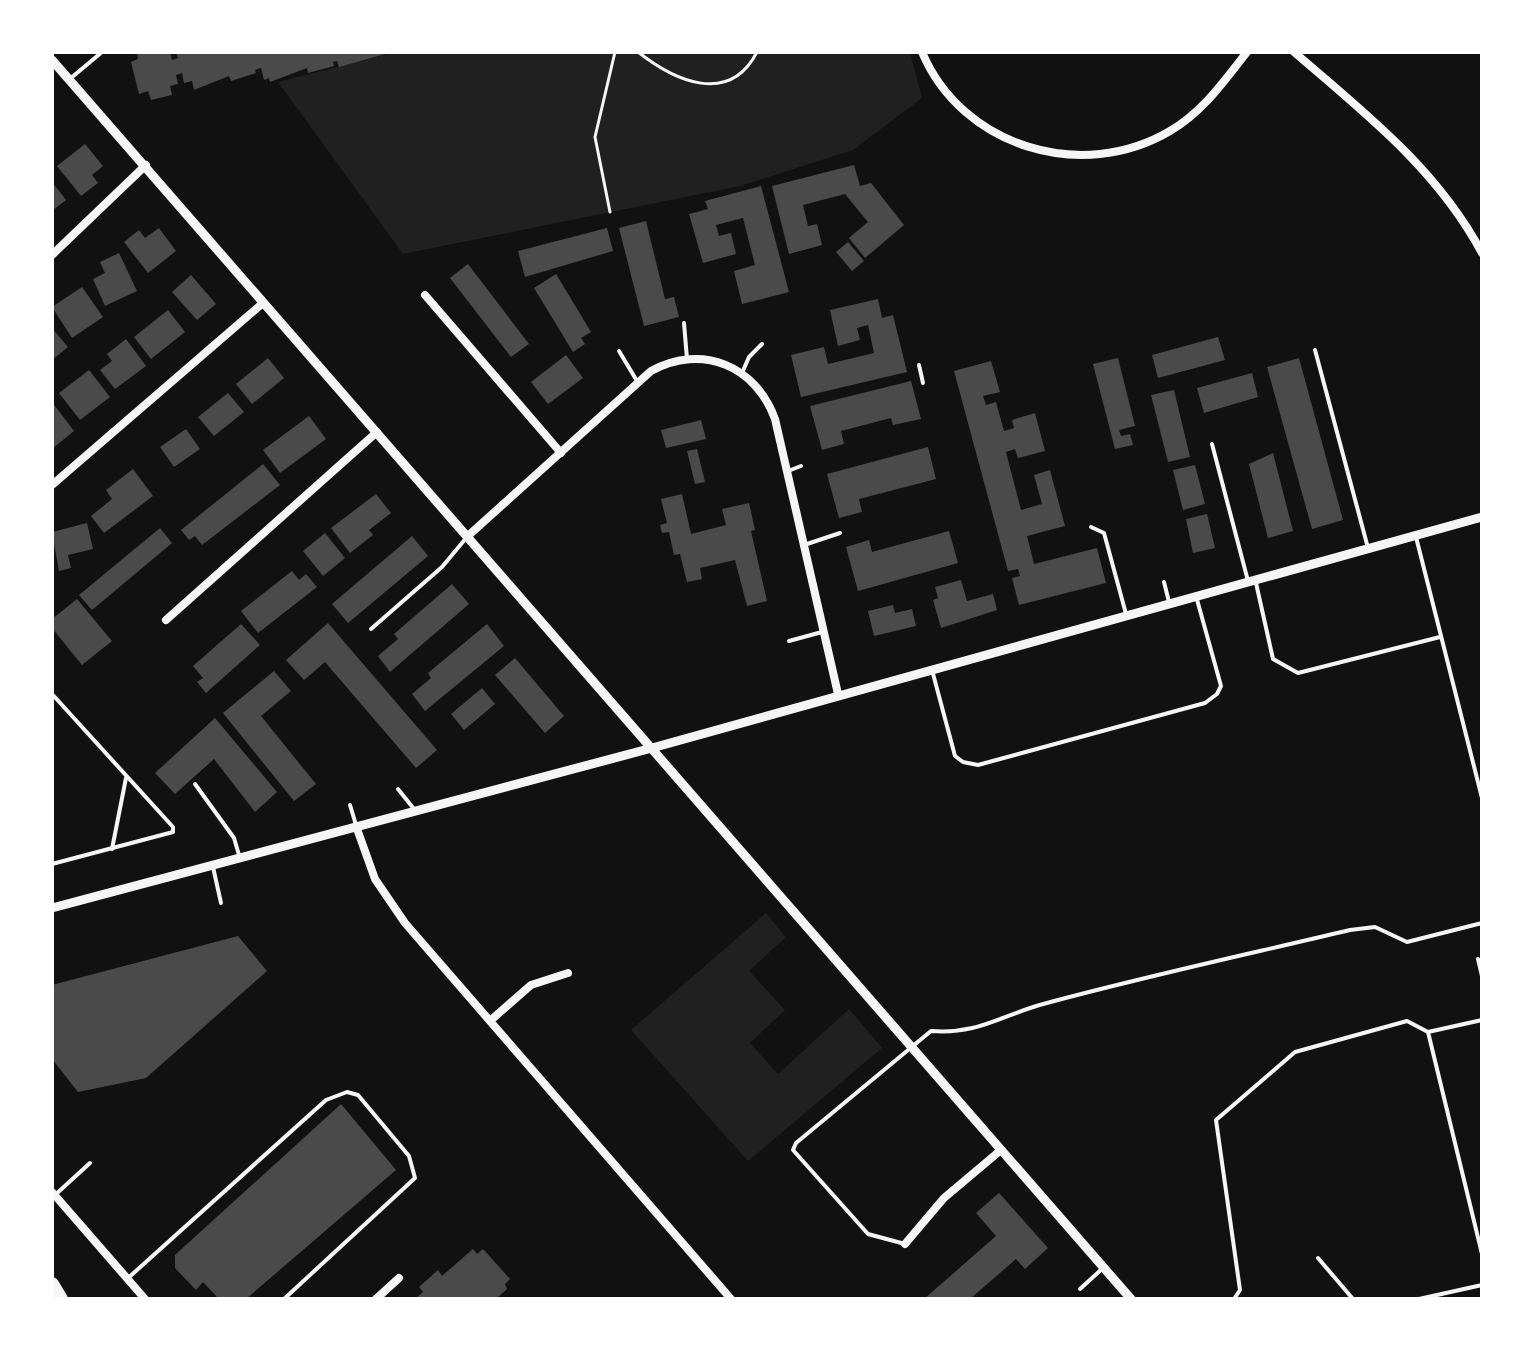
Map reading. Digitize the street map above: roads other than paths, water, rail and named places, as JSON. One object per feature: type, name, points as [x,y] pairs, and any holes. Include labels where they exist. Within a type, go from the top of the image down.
[{"type":"highway","points":[[52,1284],[61,1299]]},
{"type":"street","points":[[922,52],[950,97],[987,129],[1031,149],[1079,156],[1127,150],[1171,131],[1209,100],[1247,52]]},
{"type":"street","points":[[1294,52],[1424,168],[1448,196],[1482,253]]},
{"type":"street","points":[[52,60],[469,535],[1131,1299]]},
{"type":"street","points":[[52,255],[146,165]]},
{"type":"street","points":[[425,295],[561,453]]},
{"type":"street","points":[[52,485],[263,303]]},
{"type":"street","points":[[469,535],[638,383],[663,365],[687,359],[713,360],[742,373],[757,386],[771,407],[838,694]]},
{"type":"street","points":[[166,620],[377,432]]},
{"type":"street","points":[[52,908],[652,748],[1482,517]]},
{"type":"street","points":[[356,826],[367,862],[389,902],[731,1299]]},
{"type":"street","points":[[491,1020],[531,985],[568,973]]},
{"type":"street","points":[[905,1244],[944,1198],[1001,1150]]},
{"type":"street","points":[[53,1194],[145,1299]]},
{"type":"street","points":[[376,1299],[399,1278]]},
{"type":"lane","points":[[69,80],[102,52]]},
{"type":"lane","points":[[684,323],[687,359]]},
{"type":"lane","points":[[742,373],[749,357],[762,344]]},
{"type":"lane","points":[[1315,350],[1368,548]]},
{"type":"lane","points":[[619,351],[638,383]]},
{"type":"lane","points":[[919,365],[923,383]]},
{"type":"lane","points":[[1212,444],[1273,659],[1298,673],[1440,637]]},
{"type":"lane","points":[[787,471],[801,466]]},
{"type":"lane","points":[[1091,527],[1104,533],[1126,614]]},
{"type":"lane","points":[[804,545],[840,533]]},
{"type":"lane","points":[[371,629],[442,567],[469,535]]},
{"type":"lane","points":[[1415,535],[1482,798]]},
{"type":"lane","points":[[1164,582],[1169,602]]},
{"type":"lane","points":[[932,668],[955,756],[963,762],[978,765],[1205,703],[1217,694],[1221,686],[1196,595]]},
{"type":"lane","points":[[789,641],[824,631]]},
{"type":"lane","points":[[52,694],[173,827],[173,832],[52,864]]},
{"type":"lane","points":[[112,849],[126,778]]},
{"type":"lane","points":[[195,784],[234,838],[240,857]]},
{"type":"lane","points":[[398,789],[416,811]]},
{"type":"lane","points":[[350,805],[356,826]]},
{"type":"lane","points":[[213,865],[221,903]]},
{"type":"lane","points":[[905,1244],[868,1234],[793,1150],[805,1135],[931,1031],[958,1034],[993,1025],[1043,1004],[1350,930],[1375,927],[1407,942],[1482,923]]},
{"type":"lane","points":[[1478,959],[1482,976]]},
{"type":"lane","points":[[1234,1299],[1240,1290],[1216,1120],[1295,1052],[1407,1021],[1428,1032],[1482,1020]]},
{"type":"lane","points":[[1428,1032],[1482,1254]]},
{"type":"lane","points":[[127,1279],[326,1100],[347,1092],[358,1095],[409,1156],[415,1168],[415,1178],[284,1299]]},
{"type":"lane","points":[[53,1194],[90,1163]]},
{"type":"lane","points":[[1318,1258],[1353,1299]]},
{"type":"lane","points":[[1080,1289],[1103,1268]]},
{"type":"lane","points":[[1419,1299],[1482,1285]]}]
